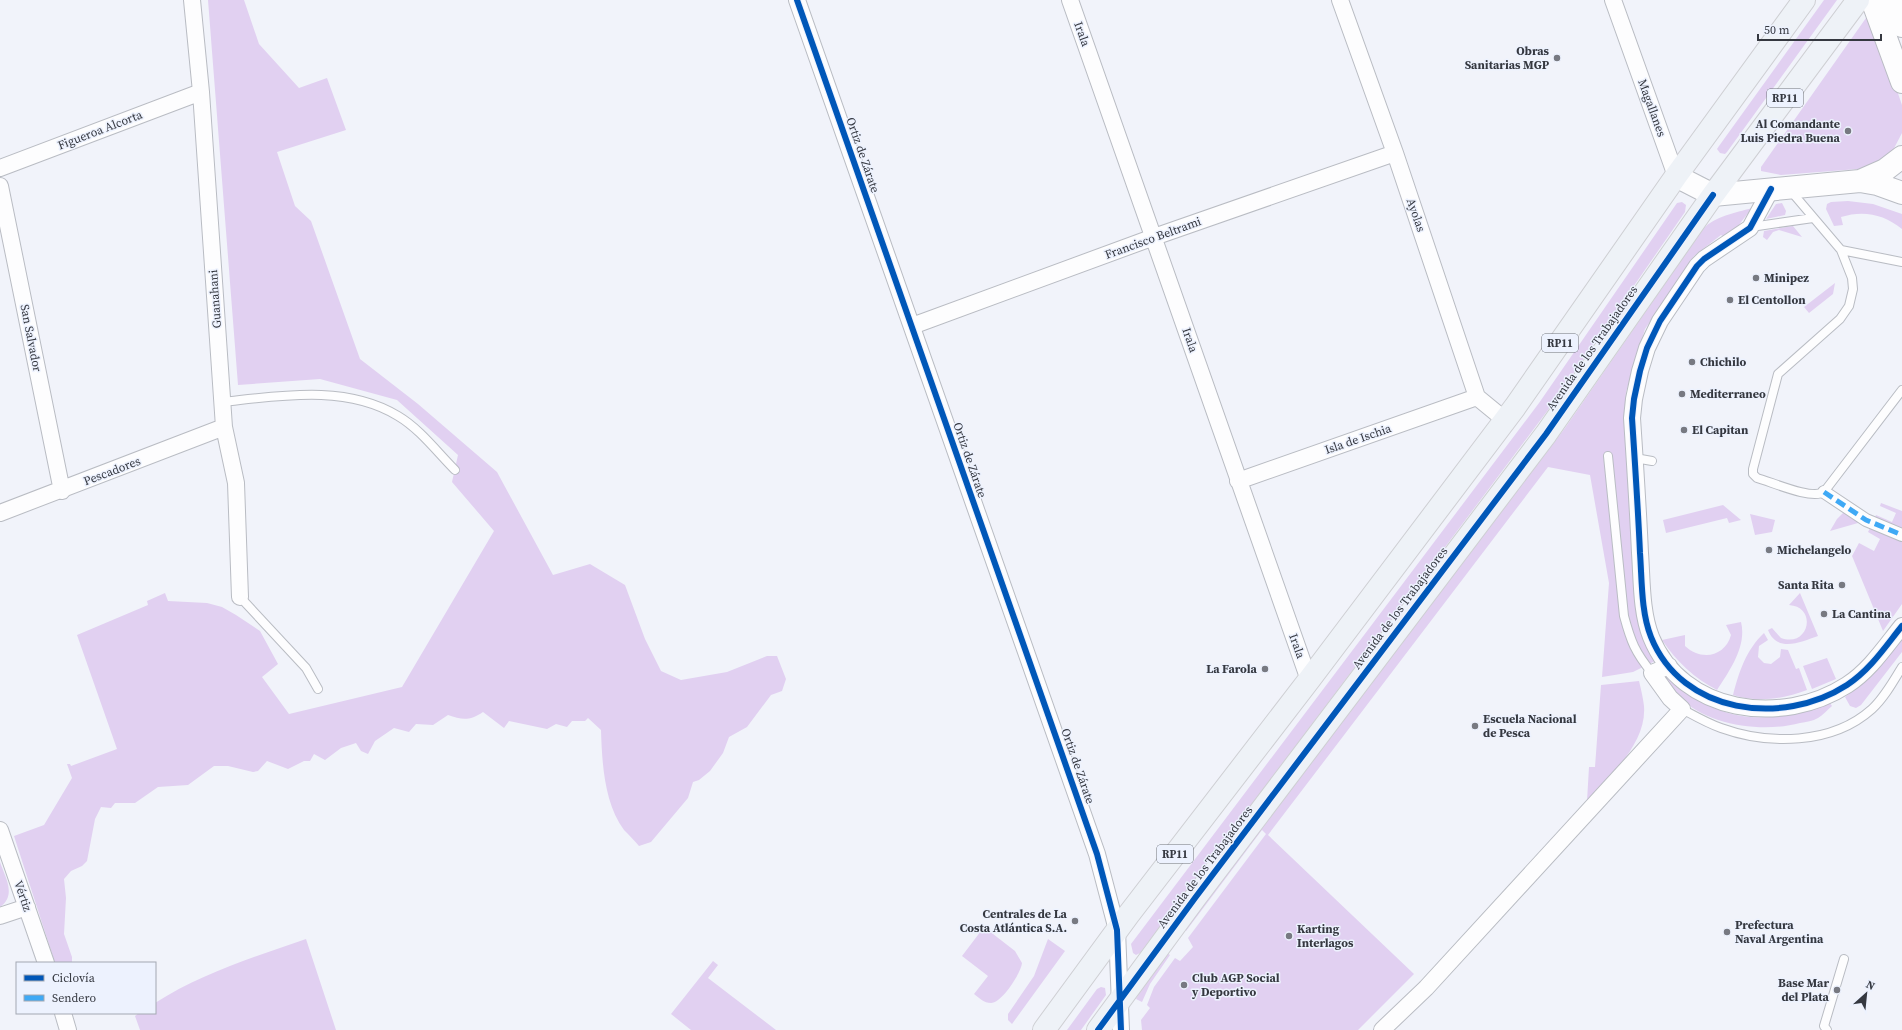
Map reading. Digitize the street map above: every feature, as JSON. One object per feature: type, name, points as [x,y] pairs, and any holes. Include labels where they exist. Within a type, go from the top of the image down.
[{"type":"main road","name":"RP11","points":[[1044,1030],[1118,930],[1505,420],[1676,176],[1804,0]]},
{"type":"main road","name":"Avenida de los Trabajadores","points":[[1098,1030],[1195,898],[1546,434],[1713,195],[1858,0]]},
{"type":"main road","points":[[1872,0],[1902,82]]},
{"type":"main road","points":[[1892,0],[1902,26]]},
{"type":"main road","points":[[1860,181],[1885,170],[1902,157]]},
{"type":"main road","points":[[1676,176],[1713,195],[1860,181],[1877,184],[1902,193]]},
{"type":"street","name":"Guanahani","points":[[192,0],[224,427],[236,483],[240,597]]},
{"type":"street","name":"Ortiz de Zárate","points":[[797,0],[1097,854],[1118,930],[1121,1030]]},
{"type":"street","name":"Irala","points":[[1070,0],[1309,680]]},
{"type":"street","name":"Ayolas","points":[[1340,0],[1395,153],[1477,397]]},
{"type":"street","name":"Magallanes","points":[[1614,0],[1676,176]]},
{"type":"street","name":"Figueroa Alcorta","points":[[0,168],[200,92]]},
{"type":"street","name":"Francisco Beltrami","points":[[912,326],[1154,237],[1395,153]]},
{"type":"street","name":"San Salvador","points":[[0,186],[62,490]]},
{"type":"street","points":[[1779,188],[1750,228],[1704,259],[1697,266],[1653,334],[1640,371],[1632,409],[1645,612],[1651,637],[1669,666],[1694,688],[1723,703],[1756,709],[1790,706],[1823,697],[1846,685],[1868,668],[1902,626]]},
{"type":"street","points":[[1477,397],[1505,420]]},
{"type":"street","name":"Isla de Ischia","points":[[1238,481],[1477,397]]},
{"type":"street","name":"Pescadores","points":[[0,513],[224,427]]},
{"type":"street","points":[[1824,492],[1866,520],[1902,535]]},
{"type":"street","points":[[1382,1030],[1426,988],[1682,709],[1670,698],[1652,673],[1669,666]]},
{"type":"street","name":"Vértiz","points":[[0,830],[46,962]]},
{"type":"street","points":[[0,916],[27,907]]},
{"type":"street","points":[[63,1014],[68,1030]]},
{"type":"lane","points":[[1779,188],[1813,218],[1841,250],[1852,278],[1853,289],[1849,306],[1840,319],[1778,374],[1753,472],[1757,478],[1810,494],[1820,494],[1824,492],[1902,390]]},
{"type":"lane","points":[[1750,228],[1813,218]]},
{"type":"lane","points":[[1841,250],[1902,262]]},
{"type":"lane","points":[[222,402],[304,394],[355,400],[380,407],[398,416],[415,429],[455,470]]},
{"type":"lane","points":[[1608,456],[1624,616],[1629,638],[1636,654],[1652,673]]},
{"type":"lane","points":[[1635,458],[1652,461]]},
{"type":"lane","points":[[240,597],[306,668],[318,689]]},
{"type":"lane","points":[[1682,709],[1720,728],[1745,735],[1769,739],[1812,737],[1847,726],[1872,709],[1880,700],[1902,667]]},
{"type":"lane","points":[[1827,1030],[1824,1026],[1844,959]]},
{"type":"shaded area","points":[[208,0],[244,0],[259,44],[299,88],[327,78],[346,130],[277,152],[295,206],[311,221],[360,359],[418,404],[497,472],[553,575],[590,564],[625,585],[645,639],[661,671],[681,680],[727,672],[767,656],[777,656],[786,679],[782,691],[771,695],[747,727],[729,737],[723,753],[710,771],[699,780],[693,782],[688,798],[651,842],[639,846],[624,830],[612,807],[603,769],[601,730],[588,718],[585,721],[572,721],[567,727],[556,724],[547,729],[509,721],[504,728],[483,712],[466,719],[448,715],[433,725],[416,724],[409,732],[394,728],[375,741],[368,754],[361,751],[356,743],[341,748],[325,760],[314,754],[310,761],[304,761],[288,769],[267,761],[258,771],[253,772],[228,766],[214,766],[188,785],[158,787],[135,803],[115,803],[111,808],[101,807],[95,819],[87,861],[82,866],[71,871],[64,879],[66,898],[64,934],[72,957],[72,962],[55,962],[14,836],[44,825],[72,778],[67,764],[70,764],[71,766],[117,749],[77,635],[148,605],[147,601],[165,593],[168,601],[207,603],[222,607],[260,631],[278,664],[262,677],[289,714],[402,687],[494,531],[452,482],[458,455],[397,400],[320,379],[238,385]]},
{"type":"shaded area","points":[[1824,0],[1837,0],[1727,152],[1725,154],[1720,153],[1717,149],[1719,146]]},
{"type":"shaded area","points":[[1866,18],[1873,21],[1902,105],[1902,133],[1890,156],[1869,167],[1858,169],[1781,175],[1761,171],[1761,167]]},
{"type":"shaded area","points":[[1848,201],[1873,204],[1902,214],[1902,229],[1881,217],[1865,214],[1841,217],[1843,225],[1834,226],[1826,209],[1827,204],[1831,202]]},
{"type":"shaded area","points":[[1682,202],[1686,205],[1685,212],[1548,410],[1140,953],[1136,955],[1133,953],[1131,944],[1539,403],[1677,203]]},
{"type":"shaded area","points":[[1782,203],[1786,211],[1785,215],[1766,219],[1776,204]]},
{"type":"shaded area","points":[[1752,208],[1735,230],[1726,238],[1721,235],[1694,256],[1645,329],[1626,392],[1624,418],[1636,611],[1640,627],[1655,661],[1633,672],[1602,677],[1609,583],[1590,475],[1548,467],[1268,835],[1414,974],[1358,1030],[1142,1030],[1141,1020],[1150,1008],[1147,1005],[1154,987],[1175,958],[1180,961],[1193,947],[1188,938],[1266,834],[1262,830],[1186,931],[1186,927],[1565,428],[1703,229],[1719,218]]},
{"type":"shaded area","points":[[1793,226],[1802,237],[1779,230],[1773,232],[1767,240],[1763,237],[1764,231]]},
{"type":"shaded area","points":[[1835,283],[1833,294],[1809,313],[1804,307]]},
{"type":"shaded area","points":[[1881,503],[1902,511],[1902,531],[1874,520],[1876,515],[1892,522],[1896,513],[1880,506]]},
{"type":"shaded area","points":[[1723,505],[1741,520],[1729,523],[1727,518],[1666,533],[1663,520]]},
{"type":"shaded area","points":[[1845,511],[1859,520],[1858,523],[1830,531],[1837,519]]},
{"type":"shaded area","points":[[1750,514],[1775,520],[1772,532],[1755,535]]},
{"type":"shaded area","points":[[1871,526],[1902,539],[1902,604],[1883,631],[1852,556],[1859,543],[1874,551],[1880,539],[1868,532]]},
{"type":"shaded area","points":[[1800,593],[1818,636],[1797,643],[1783,644],[1772,637],[1768,630],[1772,628],[1781,638],[1791,640],[1798,637],[1803,632],[1807,619],[1804,612],[1798,607],[1789,605]]},
{"type":"shaded area","points":[[1741,622],[1742,640],[1736,658],[1717,690],[1686,669],[1662,640],[1685,635],[1685,646],[1691,651],[1705,655],[1712,654],[1724,648],[1728,642],[1731,635],[1726,625]]},
{"type":"shaded area","points":[[1764,633],[1768,640],[1759,646],[1758,657],[1764,663],[1771,664],[1780,657],[1781,649],[1788,650],[1796,669],[1799,668],[1807,690],[1789,696],[1770,699],[1752,699],[1733,695],[1748,654]]},
{"type":"shaded area","points":[[1902,637],[1902,652],[1861,705],[1856,708],[1850,706],[1845,697],[1872,676]]},
{"type":"shaded area","points":[[1827,658],[1836,679],[1812,689],[1803,666]]},
{"type":"shaded area","points":[[1666,673],[1702,702],[1723,711],[1738,715],[1769,717],[1800,712],[1830,703],[1832,706],[1818,718],[1807,722],[1770,727],[1736,725],[1705,715],[1691,707],[1679,697],[1673,689],[1663,675]]},
{"type":"shaded area","points":[[1639,681],[1644,706],[1640,733],[1633,746],[1616,770],[1587,801],[1589,767],[1595,767],[1601,685]]},
{"type":"shaded area","points":[[0,862],[7,880],[9,891],[8,897],[0,907]]},
{"type":"shaded area","points":[[984,927],[1015,951],[1022,963],[1015,980],[1010,987],[1000,998],[991,1003],[980,999],[974,994],[988,976],[962,956]]},
{"type":"shaded area","points":[[306,939],[336,1030],[140,1030],[135,1016],[138,1014],[156,1014],[156,1002],[173,992],[210,974]]},
{"type":"shaded area","points":[[1048,939],[1065,951],[1012,1024],[1008,1020],[1008,1014],[1034,976]]},
{"type":"shaded area","points":[[1167,953],[1170,955],[1150,984],[1142,1002],[1136,999],[1140,991]]},
{"type":"shaded area","points":[[713,961],[718,965],[708,978],[776,1030],[691,1030],[671,1014]]},
{"type":"shaded area","points":[[1101,987],[1105,988],[1106,995],[1081,1030],[1067,1030],[1097,989]]},
{"type":"marked path","points":[[1824,492],[1866,520],[1902,535]]},
{"type":"cycle path","points":[[797,0],[1097,854],[1117,930],[1121,1030]]},
{"type":"cycle path","points":[[1771,189],[1750,228],[1704,259],[1697,266],[1660,321],[1647,348],[1640,371],[1634,399],[1632,418],[1642,596],[1645,617],[1651,637],[1666,663],[1686,683],[1710,697],[1736,706],[1765,709],[1793,706],[1821,698],[1847,685],[1870,665],[1902,626]]},
{"type":"cycle path","points":[[1098,1030],[1195,898],[1546,434],[1713,195]]},
{"type":"place","name":"Obras Sanitarias MGP","points":[[1557,58]]},
{"type":"place","name":"Al Comandante Luis Piedra Buena","points":[[1848,131]]},
{"type":"place","name":"Minipez","points":[[1756,278]]},
{"type":"place","name":"El Centollon","points":[[1730,300]]},
{"type":"place","name":"Chichilo","points":[[1692,362]]},
{"type":"place","name":"Mediterraneo","points":[[1682,394]]},
{"type":"place","name":"El Capitan","points":[[1684,430]]},
{"type":"place","name":"Michelangelo","points":[[1769,550]]},
{"type":"place","name":"Santa Rita","points":[[1842,585]]},
{"type":"place","name":"La Cantina","points":[[1824,614]]},
{"type":"place","name":"La Farola","points":[[1265,669]]},
{"type":"place","name":"Escuela Nacional de Pesca","points":[[1475,726]]},
{"type":"place","name":"Centrales de La Costa Atlántica S.A.","points":[[1075,921]]},
{"type":"place","name":"Prefectura Naval Argentina","points":[[1727,932]]},
{"type":"place","name":"Karting Interlagos","points":[[1289,936]]},
{"type":"place","name":"Club AGP Social y Deportivo","points":[[1184,985]]},
{"type":"place","name":"Base Mar del Plata","points":[[1837,990]]}]
